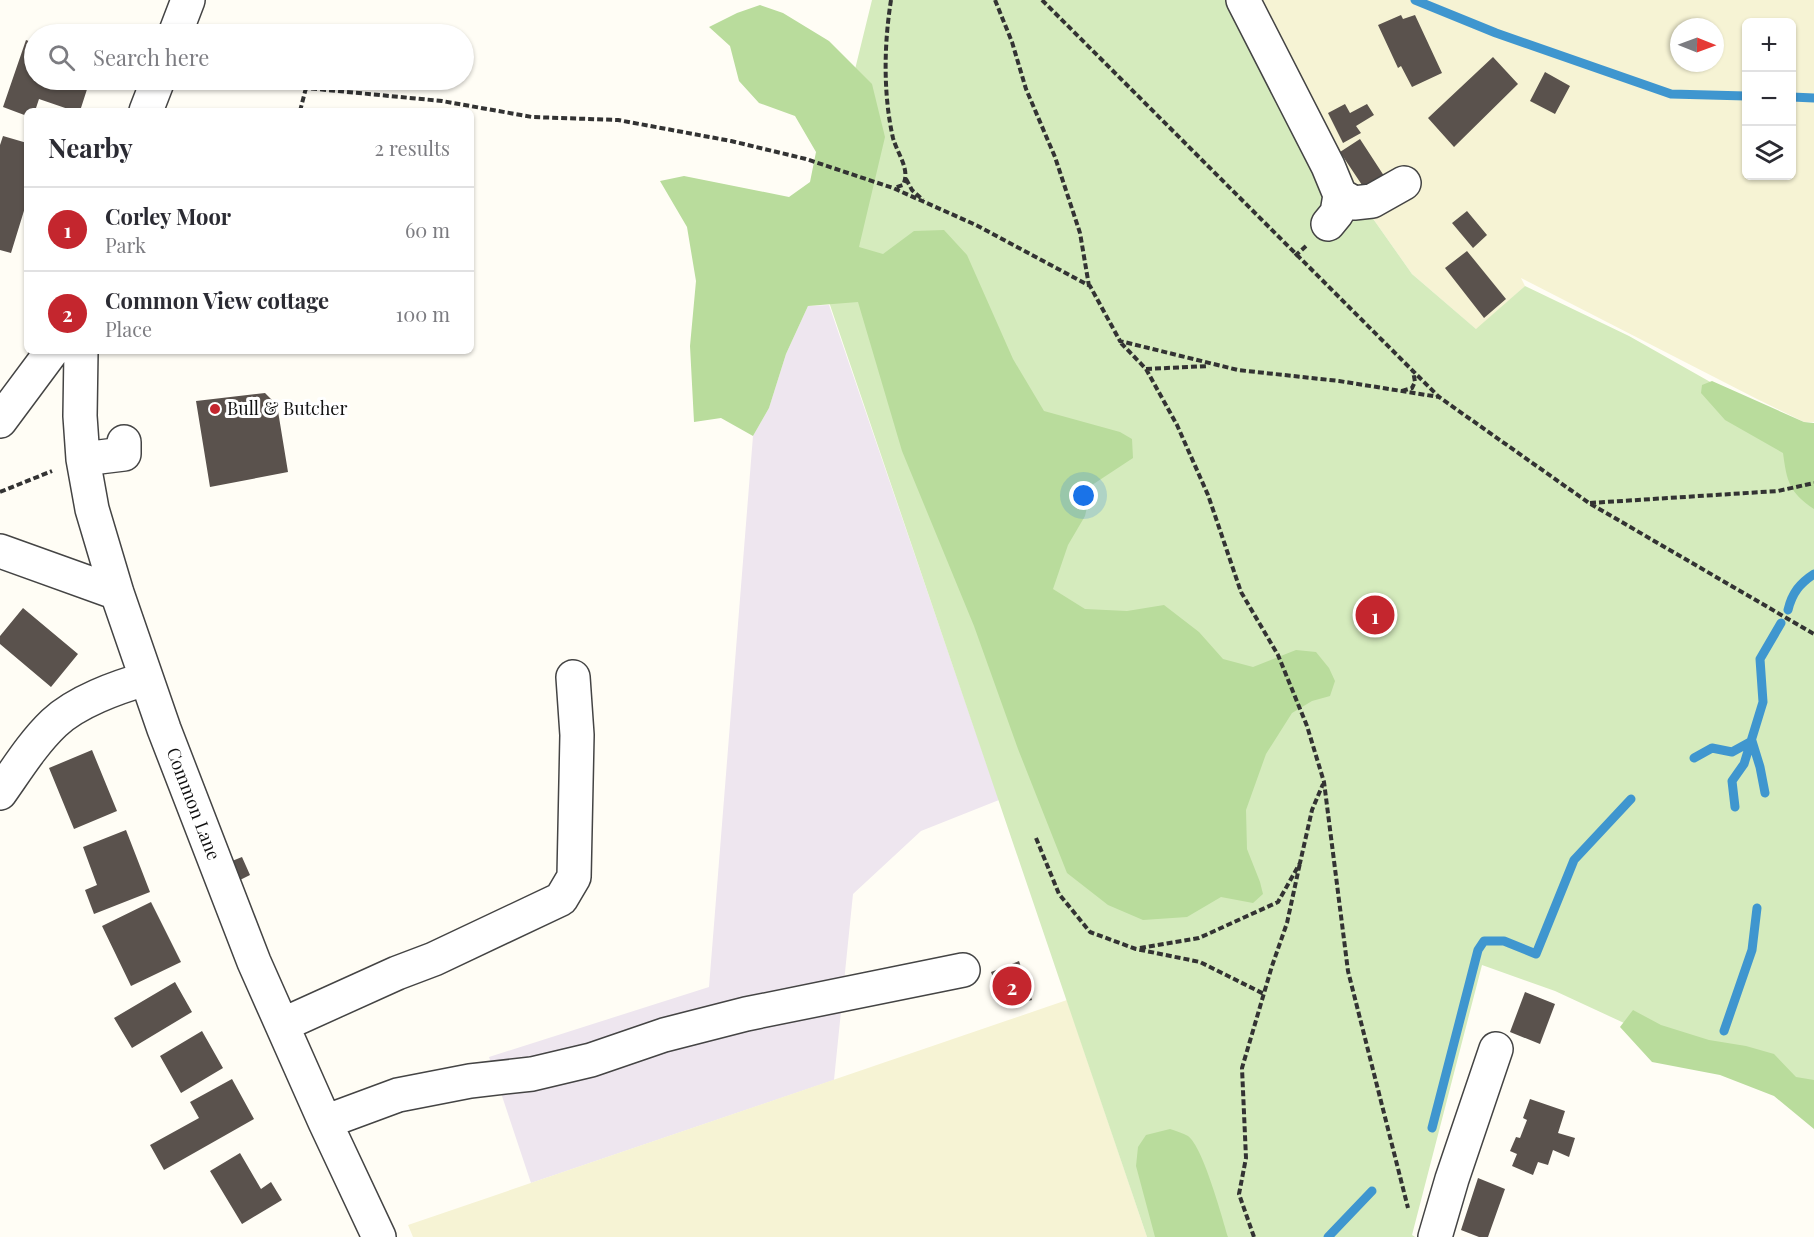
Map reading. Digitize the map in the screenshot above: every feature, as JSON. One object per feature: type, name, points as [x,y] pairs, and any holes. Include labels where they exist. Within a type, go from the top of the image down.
[{"type":"street","points":[[179,24],[188,0]]},
{"type":"street","points":[[1243,0],[1328,166],[1334,209],[1372,201],[1404,183]]},
{"type":"street","points":[[147,108],[154,90]]},
{"type":"street","points":[[0,421],[50,354]]},
{"type":"street","name":"Common Lane","points":[[81,354],[80,416],[83,459],[92,509],[117,594],[146,679],[254,962],[379,1237]]},
{"type":"street","points":[[83,459],[124,454],[124,441]]},
{"type":"street","points":[[0,551],[117,594]]},
{"type":"street","points":[[282,1025],[397,973],[434,959],[561,899],[574,877],[577,735],[573,677]]},
{"type":"street","points":[[0,794],[35,744],[55,721],[77,706],[146,679]]},
{"type":"street","points":[[325,1122],[398,1095],[470,1081],[532,1074],[591,1060],[664,1035],[746,1014],[963,970]]},
{"type":"street","points":[[1435,1237],[1496,1049]]},
{"type":"path","points":[[891,0],[887,104],[894,140],[904,166],[906,179],[912,190],[925,202]]},
{"type":"path","points":[[995,0],[1012,42],[1026,89],[1055,157],[1080,233],[1090,286],[1120,341],[1146,369],[1177,426],[1208,495],[1241,592],[1278,655],[1307,726],[1323,782],[1348,971],[1409,1214]]},
{"type":"path","points":[[1042,0],[1438,397],[1589,503],[1814,634]]},
{"type":"path","points":[[301,108],[305,90]]},
{"type":"path","points":[[327,90],[442,101],[532,117],[618,120],[730,141],[806,159],[893,188],[925,202],[976,225],[1090,286]]},
{"type":"path","points":[[893,188],[903,185],[906,179]]},
{"type":"path","points":[[1120,341],[1238,370],[1339,381],[1438,397]]},
{"type":"path","points":[[1146,369],[1213,365]]},
{"type":"path","points":[[1399,392],[1412,388],[1415,382],[1413,370]]},
{"type":"path","points":[[0,492],[83,459]]},
{"type":"path","points":[[1589,503],[1779,491],[1814,483]]},
{"type":"path","points":[[1254,1237],[1239,1194],[1246,1158],[1242,1068],[1263,994],[1287,923],[1312,810],[1323,782]]},
{"type":"path","points":[[1036,838],[1059,894],[1090,932],[1136,949],[1200,962],[1263,994]]},
{"type":"path","points":[[1136,949],[1199,938],[1278,902],[1300,863]]},
{"type":"shaded area","points":[[1255,0],[1814,0],[1814,422],[1804,422],[1757,399],[1521,278],[1525,286],[1477,330],[1412,274],[1350,186]]},
{"type":"shaded area","points":[[829,305],[999,800],[921,831],[853,894],[834,1080],[531,1183],[489,1057],[709,987],[753,436],[769,408],[786,354],[808,306]]},
{"type":"shaded area","points":[[1067,1000],[1147,1237],[413,1237],[408,1225]]},
{"type":"green space","points":[[872,0],[1255,0],[1350,186],[1412,274],[1476,329],[1525,286],[1629,336],[1728,392],[1814,429],[1814,1111],[1555,991],[1482,965],[1412,1235],[1415,1237],[1147,1237],[811,249]]},
{"type":"green space","points":[[760,5],[783,13],[829,41],[872,84],[885,137],[859,247],[883,254],[914,231],[944,230],[967,255],[1013,359],[1044,411],[1120,432],[1132,439],[1133,458],[1092,485],[1085,516],[1068,545],[1053,589],[1085,609],[1127,611],[1164,605],[1199,632],[1223,659],[1253,667],[1296,650],[1316,652],[1329,668],[1335,681],[1330,696],[1312,701],[1292,713],[1266,754],[1246,810],[1247,849],[1263,894],[1253,903],[1221,897],[1187,917],[1143,920],[1108,905],[1067,873],[1018,749],[974,626],[902,451],[858,302],[808,306],[786,354],[769,408],[753,436],[721,418],[694,422],[690,346],[696,281],[687,227],[660,181],[684,176],[789,197],[810,182],[816,152],[795,116],[759,103],[739,81],[730,46],[709,27]]},
{"type":"green space","points":[[1712,381],[1804,422],[1814,423],[1814,509],[1794,491],[1788,479],[1783,453],[1725,420],[1701,393],[1702,385]]},
{"type":"green space","points":[[1633,1010],[1661,1025],[1709,1040],[1746,1046],[1774,1054],[1796,1077],[1814,1080],[1814,1129],[1774,1096],[1720,1075],[1652,1062],[1620,1027]]},
{"type":"green space","points":[[1170,1129],[1188,1136],[1200,1154],[1228,1237],[1155,1237],[1136,1166],[1138,1147],[1146,1135]]},
{"type":"building","points":[[1401,15],[1403,19],[1415,15],[1442,73],[1412,87],[1401,66],[1398,68],[1378,25]]},
{"type":"building","points":[[24,46],[24,90],[87,90],[81,108],[65,108],[39,99],[36,108],[24,108],[24,115],[3,107]]},
{"type":"building","points":[[1493,57],[1518,84],[1454,147],[1428,118]]},
{"type":"building","points":[[1545,72],[1570,86],[1555,114],[1530,101]]},
{"type":"building","points":[[1345,104],[1350,113],[1367,104],[1374,115],[1356,126],[1361,133],[1343,143],[1328,113]]},
{"type":"building","points":[[3,136],[24,142],[24,211],[11,253],[0,250],[0,145]]},
{"type":"building","points":[[1360,139],[1388,182],[1368,194],[1340,152]]},
{"type":"building","points":[[1467,211],[1487,235],[1473,248],[1452,223]]},
{"type":"building","points":[[1467,251],[1506,299],[1484,318],[1445,268]]},
{"type":"building","points":[[265,393],[277,405],[288,472],[210,487],[196,401]]},
{"type":"building","points":[[23,608],[78,654],[51,687],[0,644],[0,636]]},
{"type":"building","points":[[92,750],[117,811],[74,829],[49,768]]},
{"type":"building","points":[[126,830],[150,892],[94,914],[85,890],[97,885],[83,847]]},
{"type":"building","points":[[242,857],[250,875],[240,880],[232,861]]},
{"type":"building","points":[[151,902],[181,962],[131,986],[102,926]]},
{"type":"building","points":[[1019,961],[1032,1000],[1004,1007],[991,972]]},
{"type":"building","points":[[175,982],[192,1012],[132,1048],[114,1018]]},
{"type":"building","points":[[1525,992],[1555,1004],[1540,1044],[1510,1032]]},
{"type":"building","points":[[202,1031],[223,1068],[181,1093],[160,1056]]},
{"type":"building","points":[[232,1079],[254,1119],[164,1170],[150,1145],[199,1118],[190,1102]]},
{"type":"building","points":[[1530,1099],[1565,1111],[1558,1133],[1575,1138],[1569,1157],[1553,1150],[1548,1165],[1538,1162],[1533,1175],[1512,1166],[1517,1154],[1510,1151],[1516,1137],[1520,1138],[1527,1120],[1523,1118]]},
{"type":"building","points":[[240,1153],[261,1189],[271,1182],[282,1200],[242,1224],[210,1171]]},
{"type":"building","points":[[1478,1178],[1505,1189],[1488,1237],[1479,1237],[1461,1230]]},
{"type":"waterway","points":[[1415,0],[1496,33],[1671,94],[1742,96]]},
{"type":"waterway","points":[[1796,97],[1814,98]]},
{"type":"waterway","points":[[1788,610],[1797,589],[1814,574]]},
{"type":"waterway","points":[[1735,807],[1732,781],[1744,764],[1763,702],[1760,659],[1781,623]]},
{"type":"waterway","points":[[1694,758],[1712,748],[1732,752],[1752,741],[1765,793]]},
{"type":"waterway","points":[[1432,1128],[1478,950],[1484,941],[1504,941],[1536,954],[1574,860],[1631,799]]},
{"type":"waterway","points":[[1724,1031],[1752,950],[1757,908]]},
{"type":"waterway","points":[[1328,1237],[1372,1191]]},
{"type":"place","name":"Bull & Butcher","points":[[215,409]]},
{"type":"place","name":"Corley Moor","points":[[1375,615]]},
{"type":"place","name":"Common View cottage","points":[[1012,986]]}]
